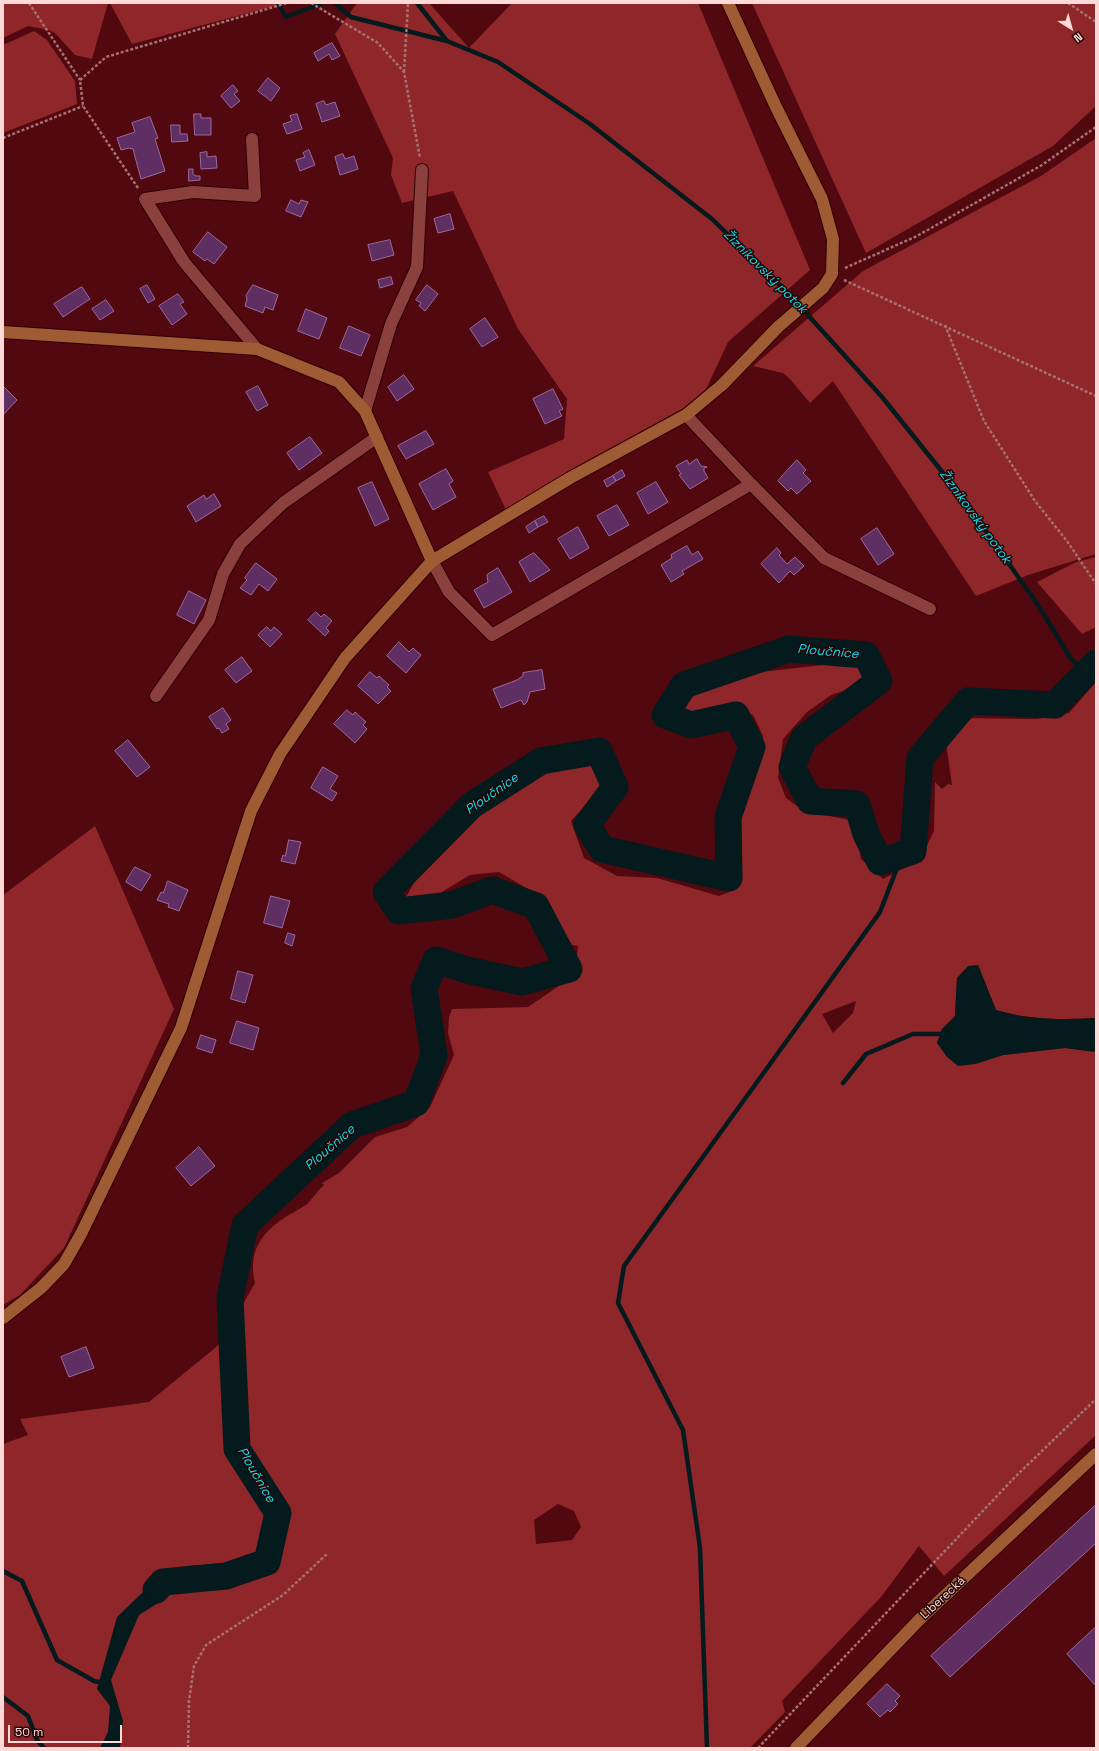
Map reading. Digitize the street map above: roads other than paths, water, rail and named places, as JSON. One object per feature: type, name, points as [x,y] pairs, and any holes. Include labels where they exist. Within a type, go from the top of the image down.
[{"type":"street","points":[[3,1318],[41,1288],[64,1264],[81,1234],[181,1028],[251,811],[280,754],[345,658],[432,561],[570,478],[686,414],[722,385],[778,327],[823,288],[832,274],[833,239],[822,200],[728,3]]},
{"type":"street","points":[[252,139],[255,196],[193,192],[145,198],[184,262],[257,349]]},
{"type":"street","points":[[365,411],[392,324],[417,267],[422,170]]},
{"type":"street","points":[[3,332],[257,349],[339,382],[365,411],[432,561],[449,592],[492,635],[751,484]]},
{"type":"street","points":[[686,414],[751,484],[824,558],[930,609]]},
{"type":"street","points":[[156,696],[209,620],[223,574],[240,544],[283,503],[377,436]]},
{"type":"street","name":"Liberecká","points":[[796,1748],[920,1619],[1096,1454]]},
{"type":"water","points":[[978,965],[996,1010],[1020,1016],[1045,1018],[1096,1018],[1096,1052],[1065,1048],[1003,1055],[975,1064],[958,1066],[947,1057],[937,1043],[942,1029],[955,1016],[957,978],[968,966]]},
{"type":"water","points":[[195,1565],[188,1584],[168,1592],[163,1600],[139,1615],[111,1680],[123,1721],[120,1748],[100,1748],[108,1732],[110,1706],[97,1689],[117,1617],[165,1571]]},
{"type":"waterway","name":"Žizníkovský potok","points":[[278,3],[286,17],[323,3]]},
{"type":"waterway","name":"Žizníkovský potok","points":[[335,3],[351,17],[447,41],[498,62],[590,124],[712,219],[788,293],[882,397],[960,494],[1040,608],[1071,659],[1086,673]]},
{"type":"waterway","points":[[417,3],[447,41]]},
{"type":"waterway","name":"Ploučnice","points":[[156,1590],[163,1582],[226,1576],[267,1562],[278,1513],[237,1449],[230,1298],[245,1225],[352,1125],[416,1103],[434,1056],[424,988],[436,960],[467,970],[522,982],[569,969],[536,906],[492,890],[452,905],[399,911],[386,892],[472,805],[541,761],[599,751],[615,787],[587,825],[602,849],[729,878],[728,817],[752,747],[736,715],[691,725],[665,715],[684,685],[789,649],[866,655],[879,681],[804,738],[792,767],[810,801],[857,804],[866,834],[880,862],[913,851],[920,758],[968,701],[1055,705],[1096,663]]},
{"type":"waterway","points":[[707,1748],[700,1548],[683,1430],[618,1303],[624,1266],[880,912],[902,855]]},
{"type":"waterway","points":[[843,1083],[866,1054],[913,1034],[945,1034]]},
{"type":"waterway","points":[[3,1571],[22,1581],[57,1660],[94,1681],[103,1683]]},
{"type":"waterway","points":[[3,1697],[28,1716],[37,1740],[44,1748]]}]
